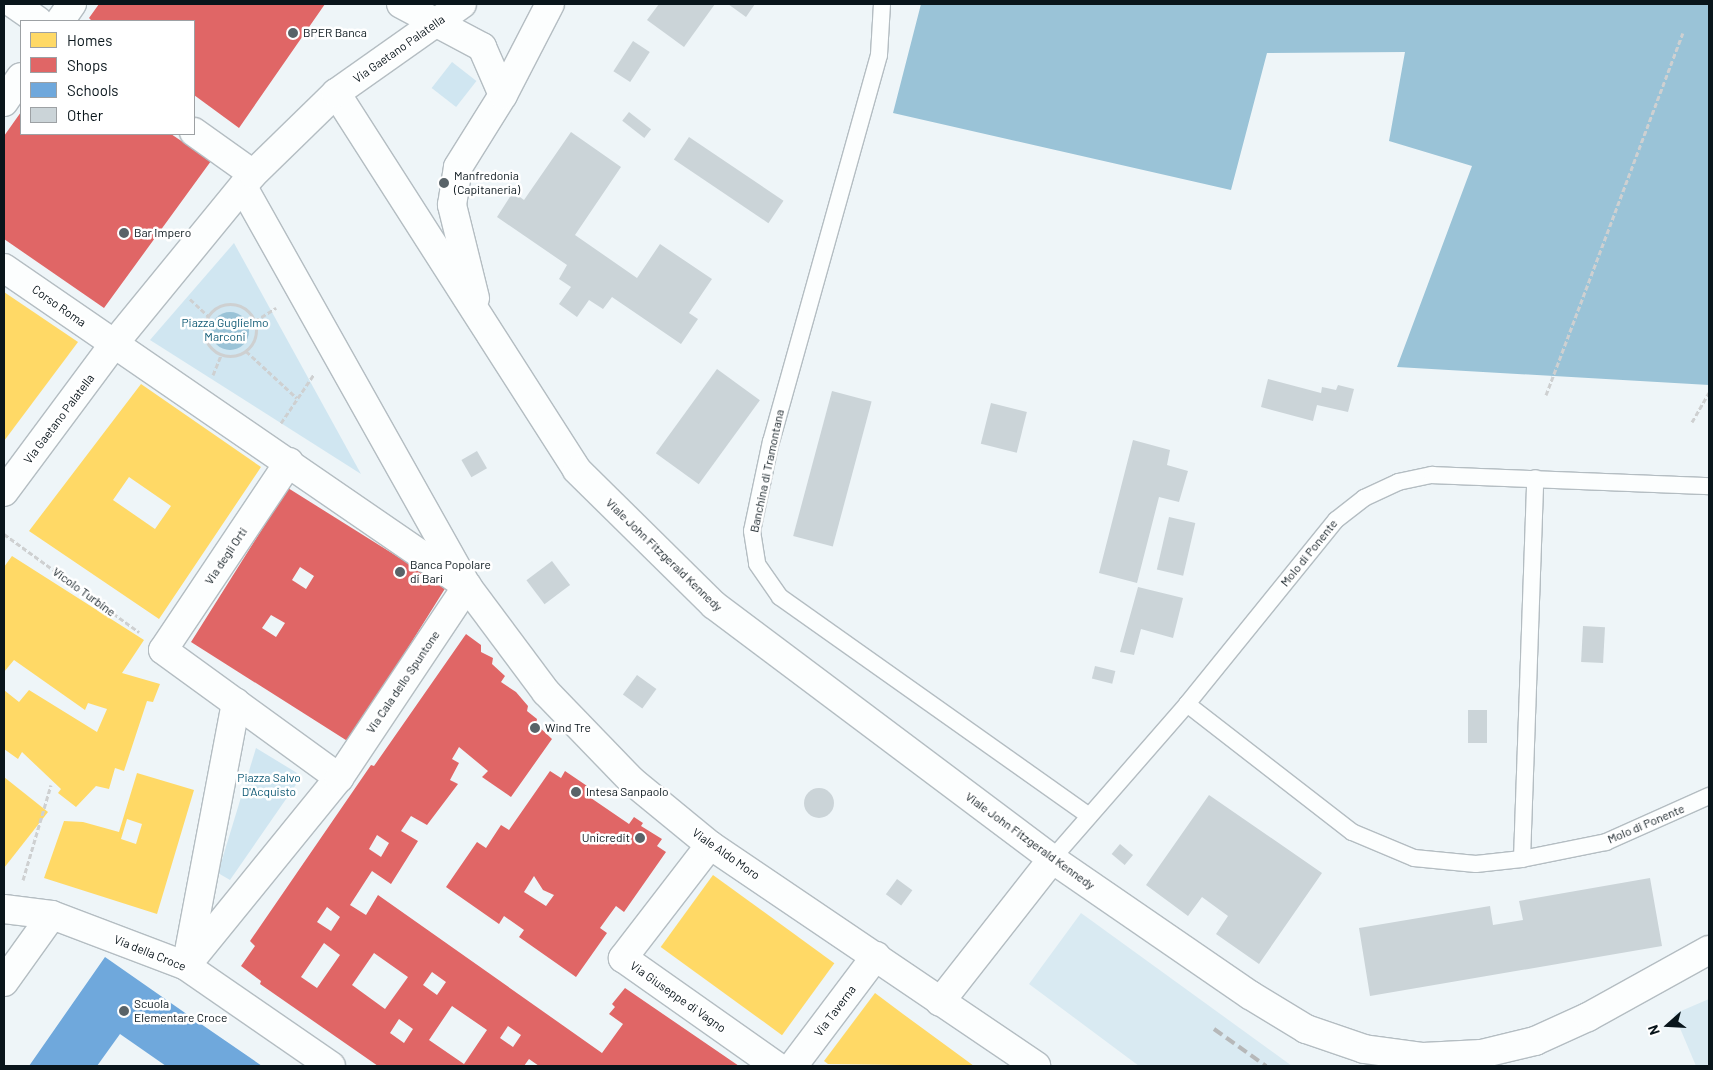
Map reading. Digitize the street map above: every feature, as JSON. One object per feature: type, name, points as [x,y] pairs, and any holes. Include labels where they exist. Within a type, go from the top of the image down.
[{"type":"street","points":[[14,4],[37,20]]},
{"type":"street","points":[[61,20],[72,4]]},
{"type":"street","points":[[401,4],[436,24],[482,46],[503,96]]},
{"type":"street","name":"Via Gaetano Palatella","points":[[336,93],[462,4]]},
{"type":"street","points":[[480,319],[452,205],[458,167],[503,96],[550,4]]},
{"type":"street","points":[[4,102],[20,78]]},
{"type":"street","points":[[467,586],[289,462],[113,345],[248,181],[336,93],[480,319]]},
{"type":"street","points":[[195,133],[248,181],[331,347],[467,586]]},
{"type":"street","name":"Corso Roma","points":[[4,268],[113,345]]},
{"type":"street","name":"Viale John Fitzgerald Kennedy","points":[[480,319],[577,470],[714,605],[1052,859],[1250,995],[1306,1029],[1364,1049],[1423,1057],[1481,1054],[1535,1041],[1588,1016],[1709,950]]},
{"type":"street","name":"Via Gaetano Palatella","points":[[4,492],[113,345]]},
{"type":"street","name":"Via degli Orti","points":[[163,650],[289,462]]},
{"type":"street","name":"Via Cala dello Spuntone","points":[[339,778],[467,586]]},
{"type":"street","name":"Viale Aldo Moro","points":[[467,586],[546,692],[632,781],[710,845],[1036,1066]]},
{"type":"street","points":[[163,650],[339,778],[186,966]]},
{"type":"street","points":[[186,966],[236,703]]},
{"type":"street","name":"Via Giuseppe di Vagno","points":[[710,845],[623,958],[776,1066]]},
{"type":"street","points":[[940,1002],[1052,859]]},
{"type":"street","name":"Via della Croce","points":[[9,909],[52,915],[186,966],[331,1066]]},
{"type":"street","points":[[4,982],[52,915]]},
{"type":"street","name":"Via Taverna","points":[[793,1066],[876,956]]},
{"type":"lane","name":"Banchina di Tramontana","points":[[882,4],[879,55],[770,442],[752,530],[757,564],[780,597],[1088,815]]},
{"type":"lane","name":"Molo di Ponente","points":[[1052,859],[1088,815],[1187,704],[1336,520],[1364,498],[1398,482],[1432,475],[1709,486]]},
{"type":"lane","points":[[1522,860],[1535,478]]},
{"type":"lane","name":"Molo di Ponente","points":[[1187,704],[1352,832],[1414,858],[1476,864],[1522,860],[1606,842],[1709,796]]},
{"type":"path","points":[[1546,395],[1683,33]]},
{"type":"path","points":[[226,304],[238,305],[248,311],[255,321],[256,334],[246,352],[233,356],[221,355],[210,347],[204,332],[208,316],[214,309],[226,304]]},
{"type":"path","points":[[265,446],[331,347]]},
{"type":"path","points":[[246,352],[298,398]]},
{"type":"path","points":[[1692,422],[1709,393]]},
{"type":"path","name":"Vicolo Turbine","points":[[4,534],[163,650]]},
{"type":"path","points":[[9,909],[51,785]]},
{"type":"shaded area","points":[[1081,913],[1292,1066],[1139,1066],[1029,984]]},
{"type":"shaded area","points":[[1709,999],[1709,1066],[1696,1066],[1674,1014]]},
{"type":"green space","points":[[452,62],[476,81],[456,107],[432,88]]},
{"type":"green space","name":"Piazza Guglielmo Marconi","points":[[234,243],[361,474],[150,340]]},
{"type":"green space","name":"Piazza Salvo D'Acquisto","points":[[256,748],[302,776],[230,880],[218,873]]},
{"type":"water","points":[[921,4],[1709,4],[1709,385],[1397,367],[1472,166],[1389,141],[1405,52],[1267,53],[1231,190],[893,113]]},
{"type":"water","points":[[230,312],[244,317],[249,331],[244,345],[230,350],[216,345],[211,331],[216,317]]},
{"type":"building: Homes","points":[[4,292],[78,342],[4,441]]},
{"type":"building: Homes","points":[[141,384],[261,467],[159,619],[29,531]],"holes":[[[129,477],[171,506],[155,529],[113,500]]]},
{"type":"building: Homes","points":[[12,556],[144,640],[122,673],[160,684],[153,702],[147,701],[124,771],[115,768],[109,789],[96,786],[76,807],[58,793],[61,789],[22,752],[18,759],[4,749],[4,690],[19,702],[29,690],[97,732],[107,709],[88,703],[85,710],[14,660],[4,672],[4,567]]},
{"type":"building: Homes","points":[[137,773],[194,790],[157,914],[44,878],[64,821],[83,822],[119,832]],"holes":[[[127,819],[142,824],[136,844],[121,839]]]},
{"type":"building: Homes","points":[[4,777],[48,812],[4,868]]},
{"type":"building: Homes","points":[[713,875],[834,963],[782,1035],[661,947]]},
{"type":"building: Homes","points":[[875,993],[974,1066],[828,1064],[824,1061]]},
{"type":"building: Shops","points":[[99,4],[325,4],[239,128],[195,96],[195,20],[91,20],[89,18]]},
{"type":"building: Shops","points":[[20,113],[20,135],[172,135],[211,161],[104,308],[4,239],[4,136]]},
{"type":"building: Shops","points":[[288,488],[446,587],[349,742],[191,642]],"holes":[[[300,567],[314,576],[306,589],[292,580]],[[271,615],[285,623],[276,637],[262,628]]]},
{"type":"building: Shops","points":[[466,634],[481,645],[481,652],[493,658],[492,664],[505,676],[501,682],[516,692],[528,706],[527,711],[537,719],[536,724],[552,739],[511,797],[482,777],[488,771],[459,747],[452,759],[459,763],[450,780],[458,784],[427,825],[411,816],[401,831],[418,841],[391,884],[372,871],[350,905],[366,915],[378,895],[602,1053],[623,1024],[609,1014],[615,1007],[612,1004],[625,988],[739,1066],[539,1066],[529,1059],[524,1066],[378,1066],[260,984],[261,981],[241,966],[255,946],[250,941],[371,765],[374,766]],"holes":[[[377,835],[389,843],[381,857],[369,849]],[[327,907],[340,917],[331,931],[317,922]],[[324,943],[340,955],[317,988],[301,977]],[[374,953],[408,977],[385,1009],[352,985]],[[432,972],[446,982],[437,995],[423,985]],[[452,1006],[487,1030],[464,1064],[429,1040]],[[399,1019],[413,1029],[404,1043],[390,1033]],[[508,1026],[521,1035],[513,1047],[500,1038]]]},
{"type":"building: Shops","points":[[550,771],[561,778],[565,771],[593,790],[588,796],[629,824],[634,817],[643,823],[641,826],[662,839],[657,846],[666,852],[624,912],[616,906],[600,928],[607,933],[576,977],[519,937],[524,930],[504,916],[499,924],[446,887],[477,842],[486,848],[501,825],[509,830]],"holes":[[[534,876],[543,890],[554,895],[546,906],[524,892]]]},
{"type":"building: Schools","name":"Scuola Elementare Croce","points":[[105,957],[262,1066],[166,1066],[120,1034],[97,1066],[29,1066]]},
{"type":"building: Other","points":[[659,4],[715,4],[684,47],[647,20]]},
{"type":"building: Other","points":[[728,4],[755,4],[746,17]]},
{"type":"building: Other","points":[[633,41],[650,52],[630,82],[613,71]]},
{"type":"building: Other","points":[[629,112],[651,129],[644,138],[622,121]]},
{"type":"building: Other","points":[[571,132],[621,167],[575,235],[637,278],[660,244],[712,279],[689,313],[698,319],[681,344],[612,297],[603,309],[589,300],[577,317],[559,304],[571,287],[559,279],[567,265],[497,217],[513,192],[524,200]]},
{"type":"building: Other","points":[[689,137],[784,201],[768,223],[674,159]]},
{"type":"building: Other","points":[[717,369],[760,400],[699,484],[656,453]]},
{"type":"building: Other","points":[[1268,379],[1321,393],[1322,387],[1336,390],[1338,385],[1354,389],[1348,412],[1317,405],[1313,421],[1261,407]]},
{"type":"building: Other","points":[[832,391],[872,402],[833,547],[793,536]]},
{"type":"building: Other","points":[[991,403],[1027,412],[1017,453],[981,444]]},
{"type":"building: Other","points":[[1133,440],[1170,450],[1167,465],[1188,471],[1179,502],[1159,497],[1137,583],[1099,573]]},
{"type":"building: Other","points":[[477,451],[487,468],[471,477],[461,460]]},
{"type":"building: Other","points":[[1169,517],[1195,523],[1183,576],[1157,570]]},
{"type":"building: Other","points":[[552,561],[570,585],[544,604],[526,580]]},
{"type":"building: Other","points":[[1138,587],[1183,598],[1173,638],[1141,629],[1134,655],[1120,652]]},
{"type":"building: Other","points":[[1583,626],[1605,627],[1603,663],[1581,662]]},
{"type":"building: Other","points":[[1095,666],[1115,671],[1112,684],[1092,679]]},
{"type":"building: Other","points":[[637,675],[656,689],[642,709],[623,694]]},
{"type":"building: Other","points":[[1468,710],[1487,710],[1487,743],[1468,743]]},
{"type":"building: Other","points":[[819,788],[829,793],[834,803],[829,813],[819,818],[809,813],[804,803],[809,793]]},
{"type":"building: Other","points":[[1209,795],[1322,873],[1259,964],[1216,934],[1228,916],[1202,897],[1188,916],[1146,885]]},
{"type":"building: Other","points":[[1120,844],[1133,855],[1125,865],[1112,854]]},
{"type":"building: Other","points":[[1650,878],[1662,946],[1370,996],[1359,928],[1490,906],[1493,925],[1523,920],[1519,901]]},
{"type":"building: Other","points":[[897,879],[912,890],[901,906],[886,894]]},
{"type":"railway","points":[[1214,1029],[1266,1066]]},
{"type":"place","name":"BPER Banca","points":[[293,33]]},
{"type":"place","name":"Manfredonia (Capitaneria)","points":[[444,183]]},
{"type":"place","name":"Bar Impero","points":[[124,233]]},
{"type":"place","name":"Banca Popolare di Bari","points":[[400,572]]},
{"type":"place","name":"Wind Tre","points":[[535,728]]},
{"type":"place","name":"Intesa Sanpaolo","points":[[576,792]]},
{"type":"place","name":"Unicredit","points":[[640,838]]},
{"type":"place","name":"Scuola Elementare Croce","points":[[124,1011]]}]
